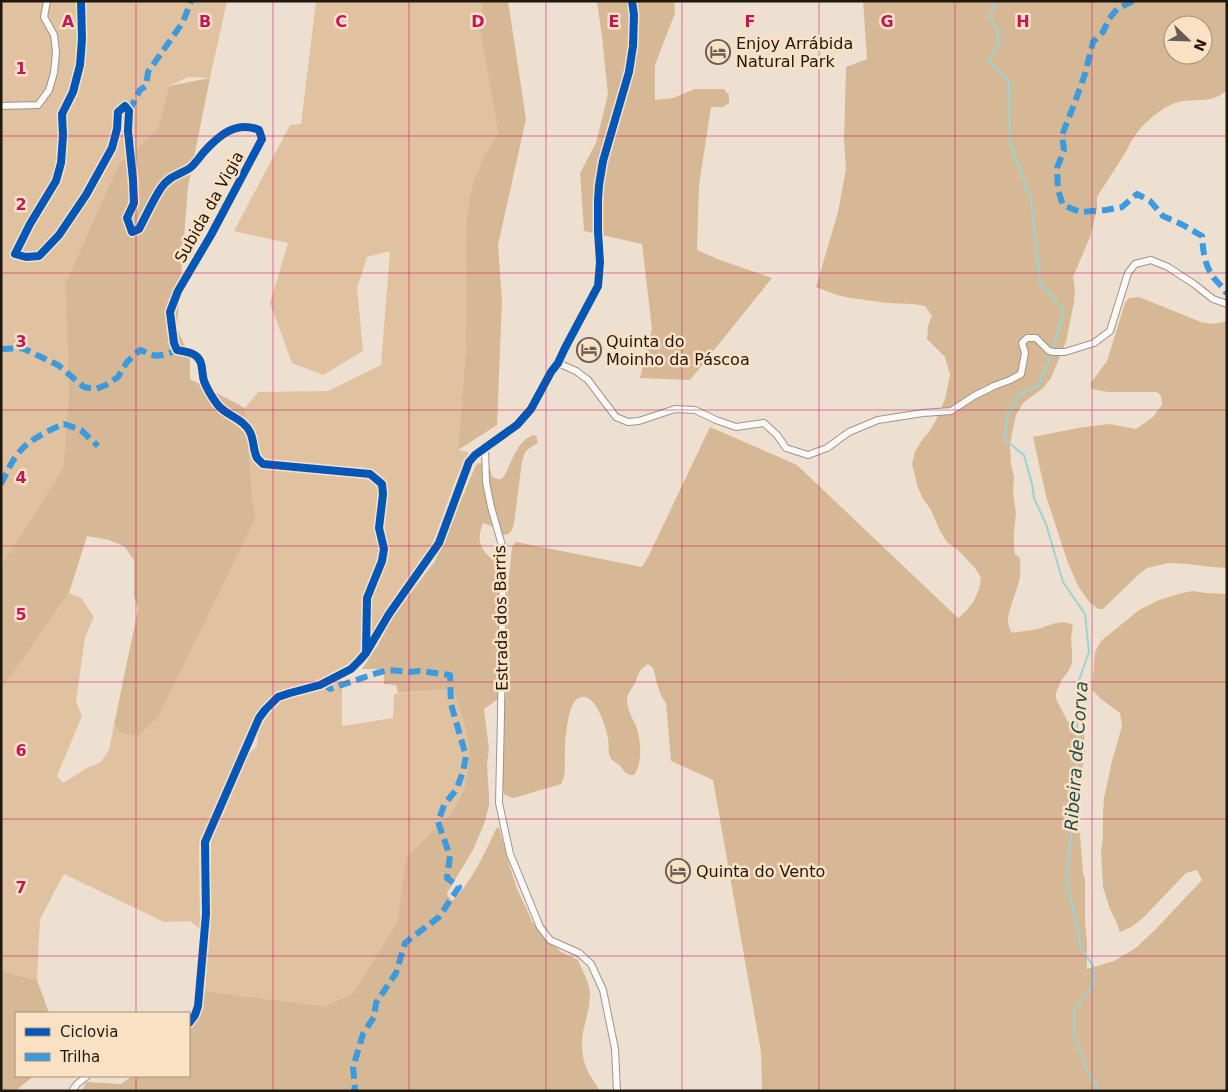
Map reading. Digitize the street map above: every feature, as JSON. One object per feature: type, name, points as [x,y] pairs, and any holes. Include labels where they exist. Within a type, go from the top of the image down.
[{"type":"street","points":[[1,106],[38,104],[49,90],[54,73],[56,52],[54,35],[44,17],[47,1]]},
{"type":"street","name":"Subida da Vigia","points":[[81,1],[82,39],[80,65],[73,92],[62,114],[61,163],[56,181],[30,224],[15,254],[26,257],[39,256],[59,235],[86,195],[112,148],[117,129],[118,112],[125,106],[129,111],[128,131],[134,203],[127,218],[132,232],[139,229],[162,187],[171,177],[191,167],[220,136],[236,128],[250,126],[260,130],[262,139],[211,235],[178,291],[170,312],[174,343],[177,350],[195,355],[201,361],[203,378],[208,392],[224,411],[239,420],[249,431],[257,458],[263,464],[370,474],[382,484],[379,528],[384,549],[382,561],[367,598],[366,653]]},
{"type":"street","points":[[190,1022],[198,1006],[206,914],[205,842],[259,718],[278,697],[320,685],[351,668],[366,653],[389,614],[439,543],[469,462],[475,455],[516,425],[531,409],[558,363],[598,286],[600,262],[598,224],[599,185],[629,72],[633,46],[634,15],[632,1]]},
{"type":"street","points":[[558,363],[576,370],[588,380],[616,417],[628,422],[639,421],[675,409],[695,410],[736,427],[764,423],[777,435],[786,448],[808,455],[826,448],[849,432],[878,420],[951,411],[974,396],[1010,380],[1021,374],[1025,353],[1022,343],[1027,338],[1036,338],[1049,351],[1054,352],[1065,352],[1094,343],[1110,331],[1128,273],[1135,264],[1151,260],[1168,267],[1213,299],[1227,304]]},
{"type":"street","name":"Estrada dos Barris","points":[[485,448],[486,482],[503,549],[499,803],[510,854],[540,928],[550,940],[579,953],[591,964],[603,990],[615,1049],[617,1091]]},
{"type":"street","points":[[72,1091],[86,1077]]},
{"type":"shaded area","points":[[1,1],[227,1],[210,78],[188,77],[169,86],[157,130],[118,165],[65,284],[69,390],[63,468],[1,566]]},
{"type":"shaded area","points":[[316,1],[483,1],[480,30],[498,134],[484,157],[466,345],[458,450],[469,452],[455,481],[427,557],[415,569],[379,621],[363,651],[352,665],[320,681],[283,693],[266,705],[253,722],[199,846],[200,929],[190,921],[164,922],[64,874],[40,919],[37,980],[1,971],[1,690],[69,593],[81,598],[94,617],[85,637],[76,702],[82,716],[57,776],[63,783],[87,768],[101,762],[109,750],[114,725],[121,733],[256,517],[245,408],[258,392],[328,391],[381,365],[390,251],[367,257],[357,288],[363,351],[323,375],[292,363],[270,303],[288,243],[234,231],[290,125],[301,124]]},
{"type":"shaded area","points":[[483,1],[508,1],[526,119],[498,245],[502,301],[497,425],[458,450],[466,345],[467,216],[473,183],[484,157],[498,134],[480,30]]},
{"type":"shaded area","points":[[597,1],[674,1],[675,13],[655,65],[655,100],[673,98],[695,89],[724,89],[729,95],[729,103],[723,107],[711,107],[699,185],[697,250],[772,278],[690,380],[640,378],[652,329],[642,244],[584,231],[580,173],[596,143],[608,94]]},
{"type":"shaded area","points":[[863,1],[1227,1],[1227,90],[1210,99],[1184,101],[1170,105],[1148,121],[1135,135],[1097,197],[1097,209],[1090,237],[1073,277],[1075,289],[1074,302],[1066,342],[1051,378],[1043,388],[1023,403],[1016,415],[1010,446],[1016,513],[1014,548],[1015,554],[1020,558],[1020,573],[1008,621],[1012,633],[1037,629],[1059,622],[1073,625],[1071,638],[1072,663],[1061,681],[1056,693],[1056,699],[1068,722],[1084,732],[1085,750],[1074,803],[1080,833],[1085,879],[1087,969],[1114,961],[1136,948],[1202,880],[1197,870],[1186,873],[1142,919],[1120,932],[1103,887],[1101,850],[1104,798],[1122,726],[1120,713],[1092,690],[1095,652],[1101,641],[1139,610],[1159,600],[1193,591],[1227,594],[1227,1091],[762,1091],[761,1052],[713,780],[671,761],[666,703],[659,690],[653,668],[648,664],[641,670],[627,698],[640,744],[639,764],[634,775],[626,773],[611,758],[602,718],[594,703],[589,698],[583,697],[574,702],[569,715],[565,772],[561,784],[514,798],[504,794],[501,780],[503,726],[510,666],[507,645],[506,607],[512,547],[516,542],[642,567],[710,427],[797,465],[958,618],[974,601],[981,578],[975,568],[957,549],[947,542],[940,531],[930,508],[918,488],[912,464],[915,452],[935,422],[945,399],[950,375],[945,357],[927,339],[928,326],[932,316],[925,306],[850,298],[816,287],[838,212],[846,169],[844,141],[846,67],[867,59]]},
{"type":"shaded area","points":[[210,78],[188,187],[177,328],[190,358],[190,379],[245,408],[256,517],[158,717],[138,736],[121,733],[114,725],[138,609],[134,596],[134,560],[124,546],[109,540],[87,536],[69,593],[1,690],[1,566],[63,468],[69,390],[65,284],[118,165],[157,130],[169,86]]},
{"type":"shaded area","points":[[1139,297],[1201,322],[1213,324],[1227,321],[1227,568],[1169,563],[1147,568],[1103,609],[1099,609],[1090,603],[1078,586],[1068,563],[1046,496],[1033,437],[1109,424],[1136,429],[1153,417],[1162,405],[1161,396],[1157,392],[1108,392],[1092,389],[1090,384],[1107,361],[1125,303],[1129,298]]},
{"type":"shaded area","points":[[533,435],[536,436],[538,442],[526,451],[522,461],[512,530],[504,535],[483,523],[480,531],[482,548],[499,566],[498,699],[484,709],[489,749],[487,764],[489,806],[473,850],[447,893],[452,901],[466,885],[496,829],[499,827],[517,889],[532,922],[561,952],[578,960],[587,980],[590,998],[582,1036],[583,1054],[587,1070],[600,1091],[82,1091],[86,1082],[121,1084],[131,1077],[190,1077],[190,1017],[205,991],[325,1006],[353,993],[397,922],[406,857],[452,812],[465,788],[469,758],[467,733],[453,689],[398,693],[396,685],[384,684],[384,669],[362,669],[378,645],[394,615],[435,561],[476,465],[479,463],[487,465],[494,478],[501,479],[518,448]]},
{"type":"shaded area","points":[[342,678],[342,726],[393,718],[394,694],[453,689],[467,733],[469,758],[465,788],[452,812],[406,857],[397,922],[353,993],[325,1006],[205,991],[210,916],[211,841],[248,754],[257,746],[258,732],[272,708],[284,699],[321,688]]},
{"type":"shaded area","points":[[1,971],[37,980],[49,1012],[15,1012],[15,1077],[33,1077],[15,1091],[1,1091]]},
{"type":"waterway","name":"Ribeira de Corva","points":[[997,1],[993,7],[990,19],[997,28],[999,45],[988,60],[1009,82],[1010,143],[1031,200],[1040,283],[1064,311],[1053,348]]},
{"type":"waterway","name":"Ribeira de Corva","points":[[1051,355],[1039,385],[1019,395],[1007,416],[1005,440],[1024,455],[1034,498],[1046,524],[1063,582],[1085,614],[1089,652],[1078,683],[1076,798],[1066,878],[1081,948],[1093,966],[1094,984],[1074,1010],[1074,1037],[1088,1072],[1099,1091]]},
{"type":"marked path","points":[[129,111],[140,90],[146,86],[148,72],[183,22],[191,1]]},
{"type":"marked path","points":[[1133,1],[1117,9],[1109,19],[1103,32],[1093,42],[1085,74],[1062,135],[1064,150],[1057,168],[1058,190],[1063,205],[1080,212],[1122,207],[1137,194],[1150,201],[1163,216],[1202,236],[1207,266],[1227,294]]},
{"type":"marked path","points":[[1,349],[22,348],[58,365],[84,387],[96,389],[118,377],[127,362],[140,350],[150,355],[177,350]]},
{"type":"marked path","points":[[1,484],[13,461],[26,445],[64,424],[81,430],[98,446]]},
{"type":"marked path","points":[[324,683],[330,689],[389,670],[420,671],[450,675],[451,704],[466,756],[463,772],[456,790],[444,805],[438,822],[450,856],[447,878],[459,887],[439,917],[405,943],[396,973],[376,1003],[374,1017],[363,1034],[353,1067],[355,1089],[353,1091]]},
{"type":"cycle path","points":[[81,1],[82,39],[80,65],[73,92],[62,114],[61,163],[56,181],[30,224],[15,254],[26,257],[39,256],[59,235],[86,195],[112,148],[117,129],[118,112],[125,106],[129,111],[128,131],[134,203],[127,218],[132,232],[139,229],[164,184],[190,168],[221,136],[235,128],[251,127],[259,130],[262,139],[211,235],[178,291],[170,312],[174,343],[177,350],[191,353],[199,358],[204,381],[211,396],[221,408],[247,427],[257,458],[263,464],[370,474],[382,484],[383,494],[379,528],[384,549],[382,561],[367,598],[366,653]]},
{"type":"cycle path","points":[[190,1022],[198,1006],[206,914],[205,842],[259,718],[278,697],[320,685],[351,669],[366,653],[389,614],[439,543],[469,462],[475,455],[517,425],[531,409],[558,363],[598,286],[600,262],[598,232],[599,185],[603,161],[629,72],[633,46],[634,15],[632,1]]},
{"type":"place","name":"Enjoy Arrábida Natural Park","points":[[718,52]]},
{"type":"place","name":"Quinta do Moinho da Páscoa","points":[[589,350]]},
{"type":"place","name":"Quinta do Vento","points":[[678,871]]}]
